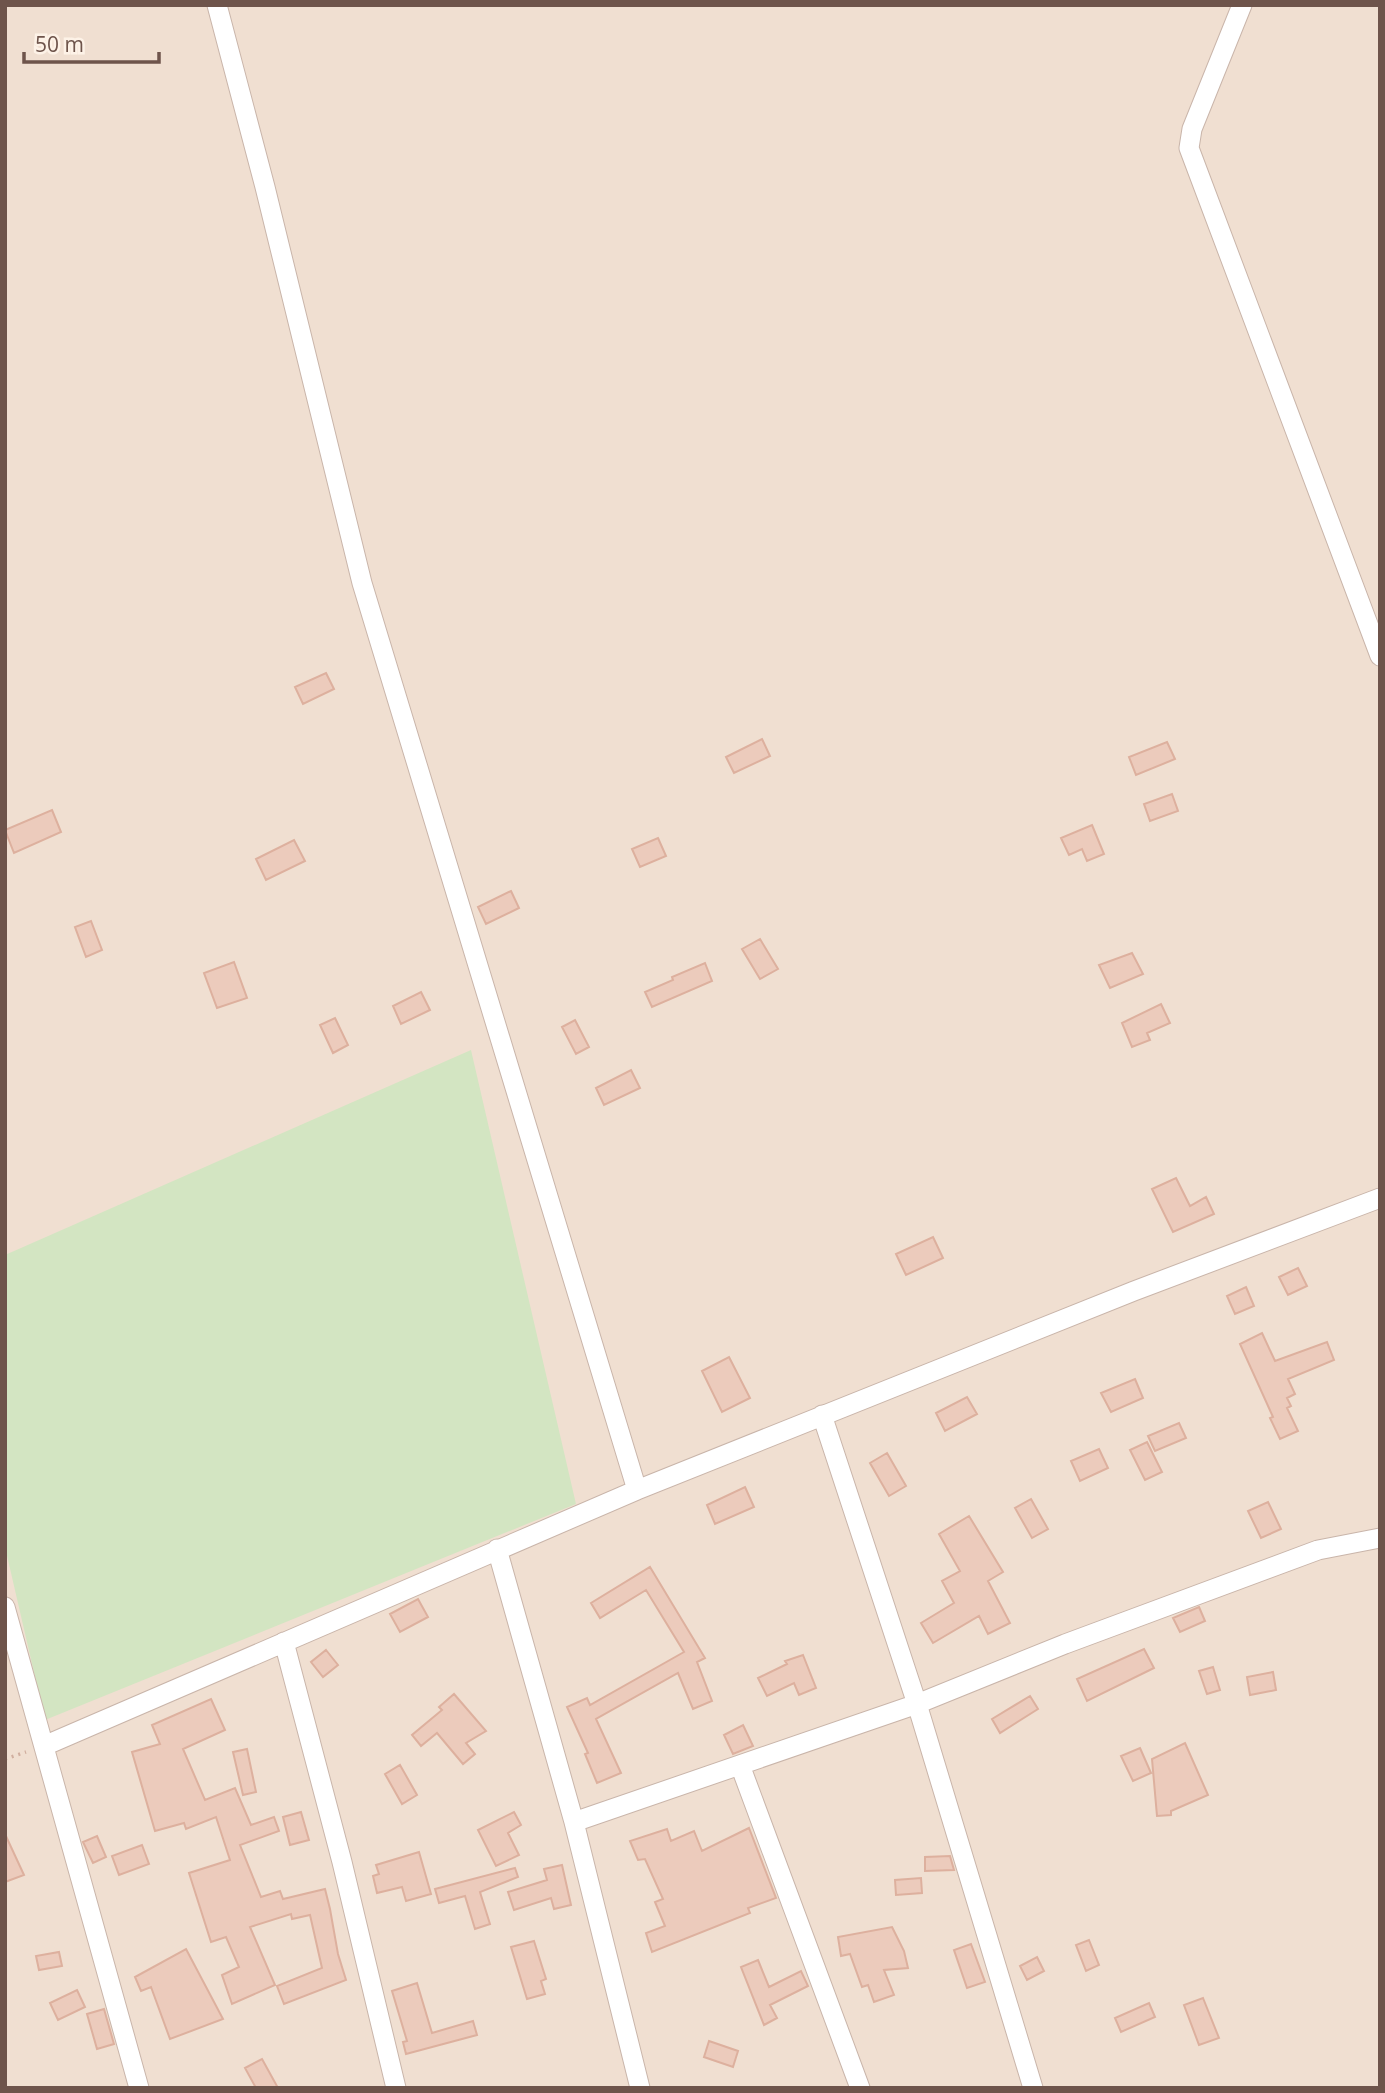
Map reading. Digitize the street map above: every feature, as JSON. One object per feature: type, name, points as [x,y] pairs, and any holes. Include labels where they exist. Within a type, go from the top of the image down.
[{"type":"street","points":[[217,5],[265,187],[362,583],[637,1490]]},
{"type":"street","points":[[1242,5],[1192,129],[1189,148],[1380,656]]},
{"type":"street","points":[[44,1746],[637,1490],[1134,1291],[1380,1198]]},
{"type":"street","points":[[822,1415],[917,1704],[1033,2088]]},
{"type":"street","points":[[574,1822],[917,1704],[1065,1644],[1318,1550],[1380,1538]]},
{"type":"street","points":[[497,1549],[574,1822],[640,2088]]},
{"type":"street","points":[[5,1607],[139,2088]]},
{"type":"street","points":[[284,1642],[397,2088]]},
{"type":"street","points":[[740,1765],[860,2088]]},
{"type":"shaded area","points":[[5,5],[1380,5],[1380,2088],[5,2088]]},
{"type":"green space","points":[[471,1050],[576,1504],[45,1720],[5,1547],[5,1255]]},
{"type":"building","points":[[326,673],[334,689],[303,704],[295,687]]},
{"type":"building","points":[[762,739],[770,756],[734,773],[726,757]]},
{"type":"building","points":[[1167,742],[1175,759],[1136,775],[1129,757]]},
{"type":"building","points":[[1172,794],[1178,811],[1150,821],[1144,804]]},
{"type":"building","points":[[52,810],[61,832],[14,853],[5,830]]},
{"type":"building","points":[[1092,825],[1104,854],[1087,861],[1082,849],[1069,855],[1061,838]]},
{"type":"building","points":[[658,838],[666,856],[640,867],[632,849]]},
{"type":"building","points":[[294,840],[305,861],[266,880],[256,859]]},
{"type":"building","points":[[511,891],[519,908],[486,924],[478,907]]},
{"type":"building","points":[[91,921],[102,950],[86,957],[75,927]]},
{"type":"building","points":[[760,939],[778,969],[760,979],[742,949]]},
{"type":"building","points":[[1132,953],[1143,974],[1110,988],[1099,965]]},
{"type":"building","points":[[234,962],[247,998],[217,1008],[204,973]]},
{"type":"building","points":[[705,963],[712,981],[652,1007],[645,992]]},
{"type":"building","points":[[421,992],[430,1010],[401,1024],[393,1006]]},
{"type":"building","points":[[1161,1004],[1170,1023],[1147,1033],[1150,1040],[1132,1047],[1122,1023]]},
{"type":"building","points":[[335,1018],[348,1045],[333,1053],[320,1025]]},
{"type":"building","points":[[575,1020],[589,1047],[576,1054],[562,1027]]},
{"type":"building","points":[[631,1070],[640,1088],[604,1105],[596,1088]]},
{"type":"building","points":[[1176,1178],[1190,1206],[1206,1197],[1214,1214],[1173,1232],[1152,1189]]},
{"type":"building","points":[[933,1237],[943,1258],[906,1275],[896,1254]]},
{"type":"building","points":[[1298,1268],[1307,1286],[1288,1295],[1279,1277]]},
{"type":"building","points":[[1246,1287],[1254,1306],[1235,1314],[1227,1296]]},
{"type":"building","points":[[1262,1333],[1275,1361],[1327,1342],[1334,1360],[1288,1379],[1295,1394],[1287,1398],[1291,1406],[1287,1408],[1298,1431],[1280,1439],[1240,1344]]},
{"type":"building","points":[[729,1357],[750,1398],[722,1412],[702,1371]]},
{"type":"building","points":[[1135,1379],[1143,1398],[1111,1412],[1101,1393]]},
{"type":"building","points":[[967,1397],[977,1414],[945,1431],[936,1413]]},
{"type":"building","points":[[1179,1423],[1186,1438],[1155,1451],[1148,1436]]},
{"type":"building","points":[[1147,1442],[1162,1472],[1145,1480],[1130,1450]]},
{"type":"building","points":[[1099,1449],[1108,1468],[1080,1481],[1071,1461]]},
{"type":"building","points":[[887,1453],[906,1486],[889,1496],[870,1463]]},
{"type":"building","points":[[745,1487],[754,1507],[715,1524],[707,1505]]},
{"type":"building","points":[[1031,1499],[1048,1529],[1032,1538],[1015,1508]]},
{"type":"building","points":[[1268,1502],[1281,1529],[1261,1538],[1248,1511]]},
{"type":"building","points":[[969,1516],[1003,1572],[988,1581],[1010,1623],[988,1634],[979,1616],[933,1643],[921,1623],[954,1603],[942,1581],[960,1571],[939,1534]]},
{"type":"building","points":[[650,1567],[705,1658],[697,1662],[712,1701],[693,1709],[678,1673],[596,1719],[621,1773],[597,1783],[585,1754],[588,1753],[567,1707],[587,1698],[590,1705],[684,1652],[646,1590],[600,1618],[591,1603]]},
{"type":"building","points":[[418,1599],[428,1617],[400,1632],[390,1614]]},
{"type":"building","points":[[1199,1607],[1205,1621],[1180,1632],[1173,1618]]},
{"type":"building","points":[[1144,1649],[1154,1668],[1087,1701],[1077,1679]]},
{"type":"building","points":[[326,1650],[338,1665],[323,1677],[311,1662]]},
{"type":"building","points":[[803,1655],[816,1688],[799,1695],[794,1683],[767,1696],[758,1678],[787,1664],[785,1661]]},
{"type":"building","points":[[1213,1667],[1220,1690],[1207,1694],[1199,1671]]},
{"type":"building","points":[[1273,1672],[1276,1690],[1250,1695],[1247,1677]]},
{"type":"building","points":[[454,1694],[486,1731],[466,1743],[475,1754],[463,1764],[437,1733],[421,1746],[412,1735],[442,1710],[439,1707]]},
{"type":"building","points":[[1030,1696],[1038,1709],[1000,1733],[992,1719]]},
{"type":"building","points":[[211,1699],[225,1730],[183,1749],[205,1800],[235,1788],[251,1825],[274,1817],[279,1831],[240,1845],[261,1897],[280,1891],[283,1899],[325,1889],[330,1909],[346,1980],[284,2004],[277,1986],[322,1968],[310,1915],[292,1919],[291,1914],[250,1927],[275,1985],[232,2004],[222,1975],[239,1967],[226,1937],[211,1942],[189,1873],[230,1860],[216,1817],[186,1829],[184,1823],[155,1831],[132,1752],[160,1744],[152,1725]]},
{"type":"building","points":[[743,1725],[753,1746],[733,1754],[724,1735]]},
{"type":"building","points":[[1185,1743],[1208,1795],[1171,1811],[1171,1815],[1157,1816],[1152,1759]]},
{"type":"building","points":[[1140,1748],[1151,1773],[1133,1781],[1121,1756]]},
{"type":"building","points":[[247,1749],[256,1792],[243,1795],[233,1752]]},
{"type":"building","points":[[400,1765],[417,1795],[402,1804],[385,1774]]},
{"type":"building","points":[[301,1812],[309,1840],[290,1845],[283,1817]]},
{"type":"building","points":[[514,1812],[521,1825],[508,1833],[519,1855],[496,1866],[478,1830]]},
{"type":"building","points":[[749,1828],[776,1898],[748,1908],[750,1913],[652,1952],[646,1933],[665,1926],[655,1902],[663,1899],[645,1859],[638,1860],[630,1841],[667,1829],[671,1841],[694,1831],[702,1851]]},
{"type":"building","points":[[5,1834],[24,1875],[5,1882]]},
{"type":"building","points":[[97,1836],[106,1857],[93,1863],[83,1842]]},
{"type":"building","points":[[142,1845],[149,1864],[119,1875],[112,1856]]},
{"type":"building","points":[[419,1852],[431,1894],[406,1901],[402,1887],[377,1893],[373,1876],[379,1874],[376,1865]]},
{"type":"building","points":[[950,1856],[954,1870],[925,1871],[925,1857]]},
{"type":"building","points":[[562,1865],[571,1905],[554,1909],[551,1898],[514,1910],[508,1892],[547,1880],[544,1869]]},
{"type":"building","points":[[515,1868],[518,1877],[480,1892],[490,1924],[475,1929],[465,1896],[439,1903],[435,1889]]},
{"type":"building","points":[[921,1878],[922,1893],[896,1895],[895,1880]]},
{"type":"building","points":[[892,1927],[904,1951],[908,1968],[884,1970],[894,1995],[874,2002],[868,1985],[862,1987],[850,1954],[841,1956],[838,1937]]},
{"type":"building","points":[[1089,1940],[1099,1965],[1086,1971],[1076,1945]]},
{"type":"building","points":[[534,1941],[546,1979],[541,1981],[545,1994],[527,1999],[511,1947]]},
{"type":"building","points":[[971,1944],[985,1982],[967,1988],[954,1950]]},
{"type":"building","points":[[186,1949],[223,2019],[170,2039],[151,1987],[141,1991],[135,1977]]},
{"type":"building","points":[[59,1952],[62,1966],[39,1970],[36,1956]]},
{"type":"building","points":[[1037,1957],[1044,1971],[1027,1980],[1020,1966]]},
{"type":"building","points":[[758,1960],[769,1987],[801,1971],[808,1986],[770,2005],[777,2018],[764,2025],[741,1967]]},
{"type":"building","points":[[417,1983],[432,2033],[473,2021],[477,2035],[406,2054],[403,2042],[407,2041],[392,1991]]},
{"type":"building","points":[[77,1990],[85,2007],[58,2020],[50,2003]]},
{"type":"building","points":[[1203,1998],[1219,2038],[1199,2045],[1184,2005]]},
{"type":"building","points":[[1149,2003],[1155,2017],[1121,2032],[1115,2018]]},
{"type":"building","points":[[104,2009],[114,2044],[97,2049],[87,2014]]},
{"type":"building","points":[[709,2041],[738,2051],[733,2067],[704,2057]]},
{"type":"building","points":[[262,2059],[278,2088],[256,2088],[245,2068]]}]
